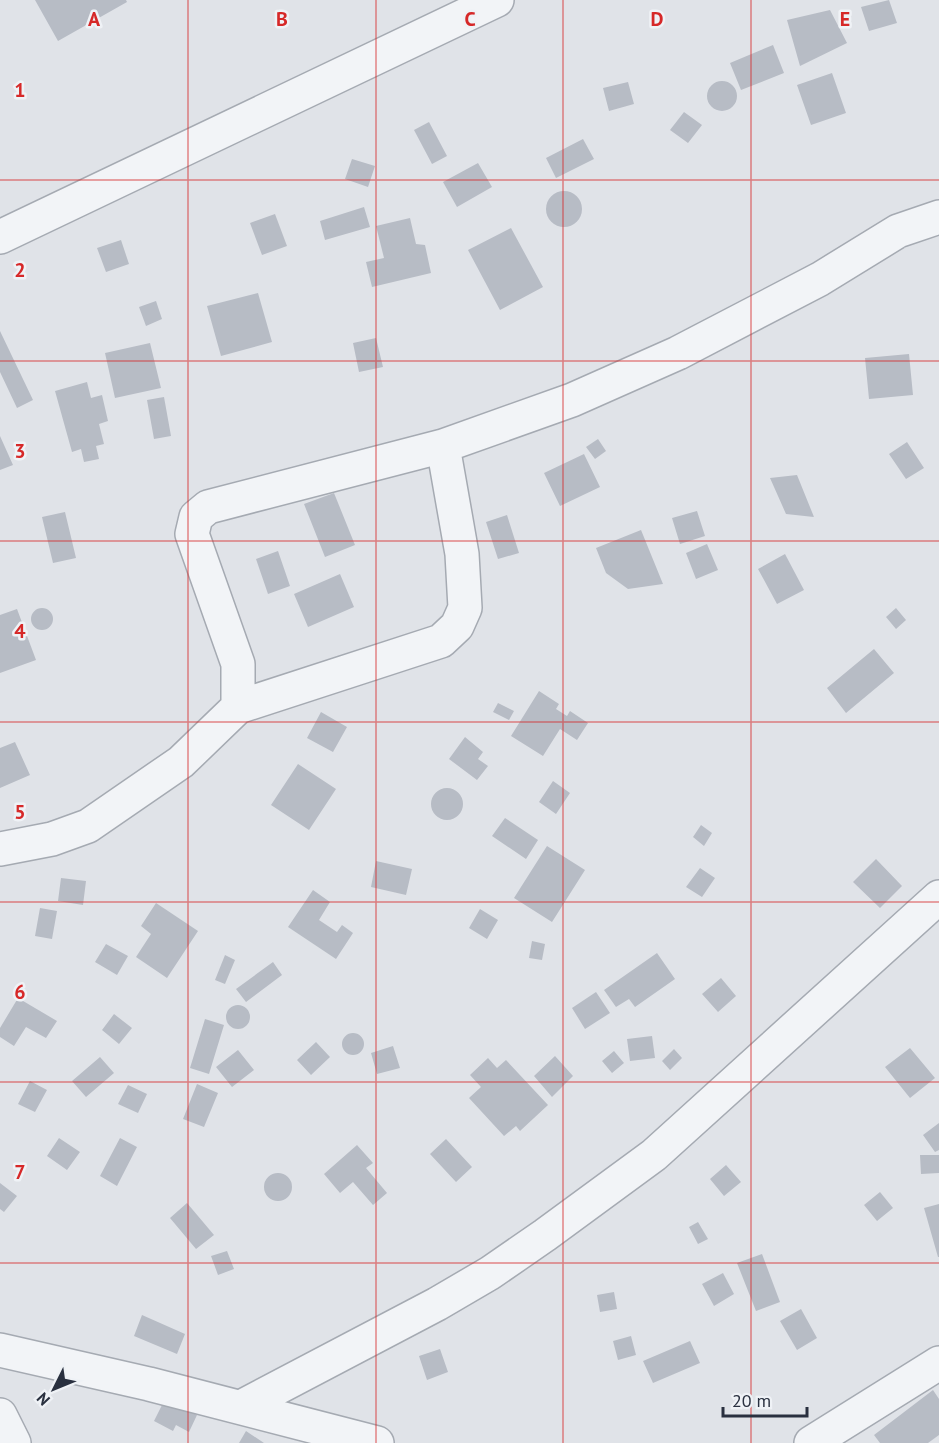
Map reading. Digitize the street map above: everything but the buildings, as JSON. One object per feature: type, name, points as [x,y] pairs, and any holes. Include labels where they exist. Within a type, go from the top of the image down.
[{"type":"street","points":[[0,237],[497,0]]},
{"type":"street","points":[[238,707],[238,664],[192,534],[196,517],[208,507],[443,446],[572,400],[678,353],[820,279],[898,231],[939,217]]},
{"type":"street","points":[[0,849],[52,839],[88,826],[181,762],[238,707],[441,641],[457,626],[465,608],[462,554],[443,446]]},
{"type":"street","points":[[241,1407],[436,1304],[490,1273],[554,1229],[654,1155],[939,897]]},
{"type":"street","points":[[0,1350],[241,1407],[377,1443]]},
{"type":"street","points":[[811,1443],[939,1362]]},
{"type":"street","points":[[0,1415],[14,1443]]}]
